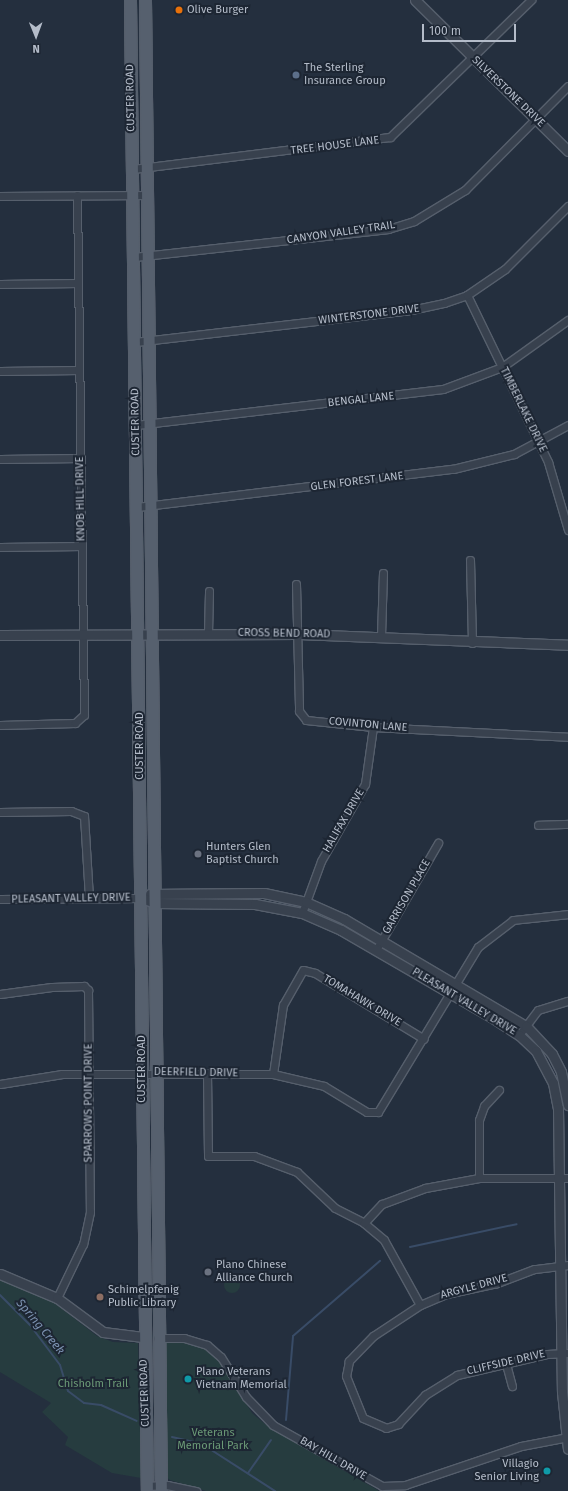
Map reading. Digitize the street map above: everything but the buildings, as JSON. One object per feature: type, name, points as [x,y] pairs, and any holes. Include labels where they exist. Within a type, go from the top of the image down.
[{"type":"main road","name":"CUSTER ROAD","points":[[130,0],[142,898],[143,1337],[147,1488]]},
{"type":"main road","name":"CUSTER ROAD","points":[[145,0],[153,634],[157,1338],[161,1488]]},
{"type":"main road","points":[[143,1337],[157,1338]]},
{"type":"street","name":"SILVERSTONE DRIVE","points":[[415,0],[473,59],[568,151]]},
{"type":"street","name":"TREE HOUSE LANE","points":[[132,169],[147,169],[384,140],[404,127],[531,0]]},
{"type":"street","name":"CANYON VALLEY TRAIL","points":[[134,257],[148,257],[388,229],[414,221],[454,200],[568,86]]},
{"type":"street","name":"KNOB HILL DRIVE","points":[[0,725],[80,721],[84,714],[77,195]]},
{"type":"street","points":[[0,196],[147,195]]},
{"type":"street","name":"WINTERSTONE DRIVE","points":[[135,342],[411,310],[467,295],[517,258],[568,206]]},
{"type":"street","points":[[0,284],[78,283]]},
{"type":"street","name":"TIMBERLAKE DRIVE","points":[[467,295],[553,473],[568,530]]},
{"type":"street","name":"BENGAL LANE","points":[[136,425],[425,392],[462,384],[502,367],[568,320]]},
{"type":"street","points":[[0,371],[79,370]]},
{"type":"street","name":"GLEN FOREST LANE","points":[[137,507],[453,469],[514,454],[539,442],[568,425]]},
{"type":"street","points":[[0,459],[81,458]]},
{"type":"street","points":[[0,547],[82,546]]},
{"type":"street","points":[[470,560],[472,643]]},
{"type":"street","points":[[381,636],[383,573]]},
{"type":"street","name":"COVINTON LANE","points":[[296,584],[299,634],[300,715],[306,720],[373,727],[568,737]]},
{"type":"street","points":[[208,633],[209,592]]},
{"type":"street","name":"CROSS BEND ROAD","points":[[0,635],[208,633],[299,634],[381,636],[472,643],[568,645]]},
{"type":"street","name":"HALIFAX DRIVE","points":[[302,913],[321,861],[365,784],[373,727]]},
{"type":"street","points":[[0,812],[71,811],[84,816],[89,898]]},
{"type":"street","points":[[538,825],[568,824]]},
{"type":"street","name":"GARRISON PLACE","points":[[376,950],[438,843]]},
{"type":"street","points":[[242,892],[242,903]]},
{"type":"street","name":"PLEASANT VALLEY DRIVE","points":[[155,898],[242,892],[306,902],[382,941],[526,1026],[552,1054],[567,1091],[568,1105]]},
{"type":"street","name":"PLEASANT VALLEY DRIVE","points":[[0,899],[155,898],[242,903],[302,913],[376,950],[519,1035],[539,1056],[556,1091],[563,1178],[565,1353],[568,1449]]},
{"type":"street","points":[[424,1039],[452,995],[478,947],[501,926],[525,916],[568,914]]},
{"type":"street","name":"TOMAHAWK DRIVE","points":[[273,1074],[279,1019],[300,973],[308,969],[424,1039]]},
{"type":"street","name":"SPARROWS POINT DRIVE","points":[[0,994],[84,986],[89,998],[88,1230],[56,1298]]},
{"type":"street","points":[[519,1035],[538,1010],[568,1001]]},
{"type":"street","name":"DEERFIELD DRIVE","points":[[0,1084],[41,1075],[156,1072],[273,1074],[324,1086],[367,1112],[378,1112],[383,1108],[424,1039]]},
{"type":"street","points":[[207,1073],[208,1156],[254,1156],[283,1164],[302,1176],[336,1208],[364,1223],[384,1240],[420,1305]]},
{"type":"street","points":[[479,1178],[479,1120],[484,1106],[499,1090]]},
{"type":"street","points":[[556,1091],[567,1091]]},
{"type":"street","points":[[364,1223],[382,1204],[401,1196],[479,1178],[563,1178]]},
{"type":"street","name":"ARGYLE DRIVE","points":[[392,1427],[377,1426],[363,1418],[347,1382],[347,1367],[372,1336],[420,1305],[455,1292],[564,1266]]},
{"type":"street","points":[[0,1274],[56,1298],[103,1332],[143,1337]]},
{"type":"street","name":"BAY HILL DRIVE","points":[[157,1338],[184,1338],[207,1345],[221,1357],[246,1397],[273,1425],[376,1484],[395,1487],[521,1446],[567,1437]]},
{"type":"street","name":"CLIFFSIDE DRIVE","points":[[392,1427],[444,1382],[475,1369],[565,1353]]},
{"type":"street","points":[[506,1364],[512,1386]]},
{"type":"street","points":[[147,1488],[196,1491]]},
{"type":"green space","points":[[232,1277],[238,1279],[240,1285],[238,1291],[232,1293],[226,1291],[224,1285],[226,1279]]},
{"type":"green space","name":"Chisholm Trail","points":[[0,1279],[49,1299],[97,1336],[113,1342],[138,1343],[141,1478],[112,1473],[65,1445],[68,1437],[42,1412],[51,1403],[0,1372]]},
{"type":"green space","name":"Veterans Memorial Park","points":[[177,1341],[207,1350],[220,1361],[252,1413],[265,1424],[379,1491],[206,1491],[170,1480],[166,1477],[163,1347],[167,1342]]},
{"type":"waterway","points":[[410,1247],[517,1224]]},
{"type":"waterway","points":[[286,1420],[293,1336],[380,1261]]},
{"type":"waterway","name":"Spring Creek","points":[[0,1295],[30,1325],[60,1365],[68,1391],[84,1403],[101,1405],[137,1421]]},
{"type":"waterway","name":"Spring Creek","points":[[172,1437],[202,1444],[275,1491]]},
{"type":"waterway","points":[[248,1473],[271,1440]]},
{"type":"place","name":"Olive Burger","points":[[179,10]]},
{"type":"place","name":"The Sterling Insurance Group","points":[[296,75]]},
{"type":"place","name":"Hunters Glen Baptist Church","points":[[198,854]]},
{"type":"place","name":"Plano Chinese Alliance Church","points":[[208,1272]]},
{"type":"place","name":"Schimelpfenig Public Library","points":[[100,1297]]},
{"type":"place","name":"Plano Veterans Vietnam Memorial","points":[[188,1379]]},
{"type":"place","name":"Villagio Senior Living","points":[[547,1471]]}]
